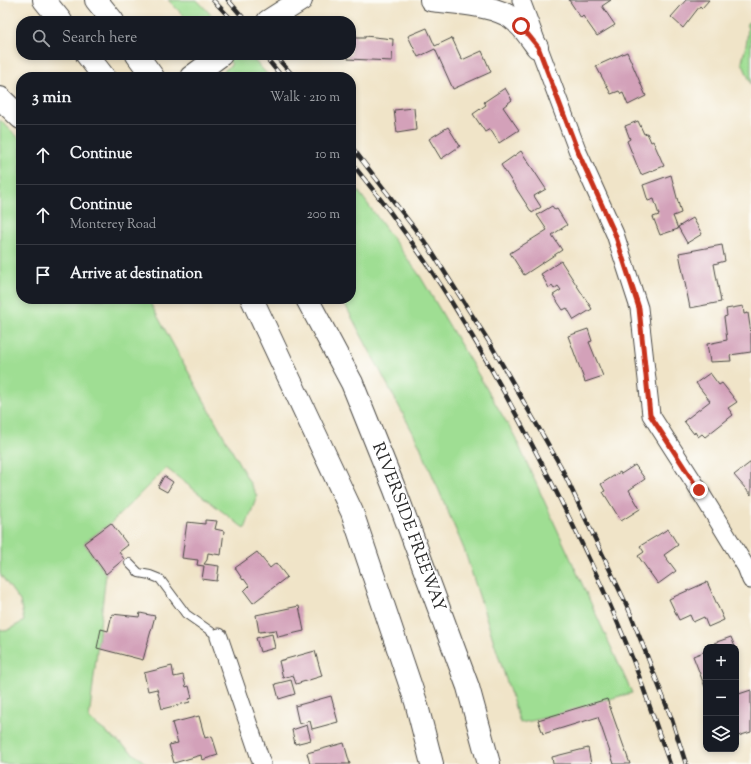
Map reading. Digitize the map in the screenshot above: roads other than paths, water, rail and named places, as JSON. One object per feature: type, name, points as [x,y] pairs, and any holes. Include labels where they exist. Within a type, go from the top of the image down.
[{"type":"main road","points":[[44,0],[57,16]]},
{"type":"main road","points":[[96,0],[109,16]]},
{"type":"main road","points":[[275,16],[301,0]]},
{"type":"main road","points":[[431,0],[488,8],[508,16],[521,26],[538,47]]},
{"type":"main road","points":[[91,60],[100,72]]},
{"type":"main road","points":[[141,60],[149,72]]},
{"type":"main road","points":[[198,72],[214,60]]},
{"type":"main road","points":[[0,98],[16,113]]},
{"type":"main road","points":[[254,304],[352,512],[416,702],[432,764]]},
{"type":"main road","name":"RIVERSIDE FREEWAY","points":[[310,304],[352,383],[395,490],[468,687],[489,764]]},
{"type":"street","points":[[521,0],[578,152],[615,234],[639,308],[650,415],[749,571]]},
{"type":"street","points":[[219,637],[262,764]]},
{"type":"lane","points":[[129,563],[139,572],[160,580],[186,614],[219,637]]},
{"type":"railway","points":[[213,0],[228,16]]},
{"type":"railway","points":[[228,0],[242,16]]},
{"type":"railway","points":[[268,60],[278,72]]},
{"type":"railway","points":[[279,60],[290,72]]},
{"type":"railway","points":[[356,152],[428,246],[491,345],[560,465],[629,610],[671,717],[686,764]]},
{"type":"railway","points":[[356,168],[416,248],[468,328],[543,466],[597,576],[633,660],[670,764]]}]
